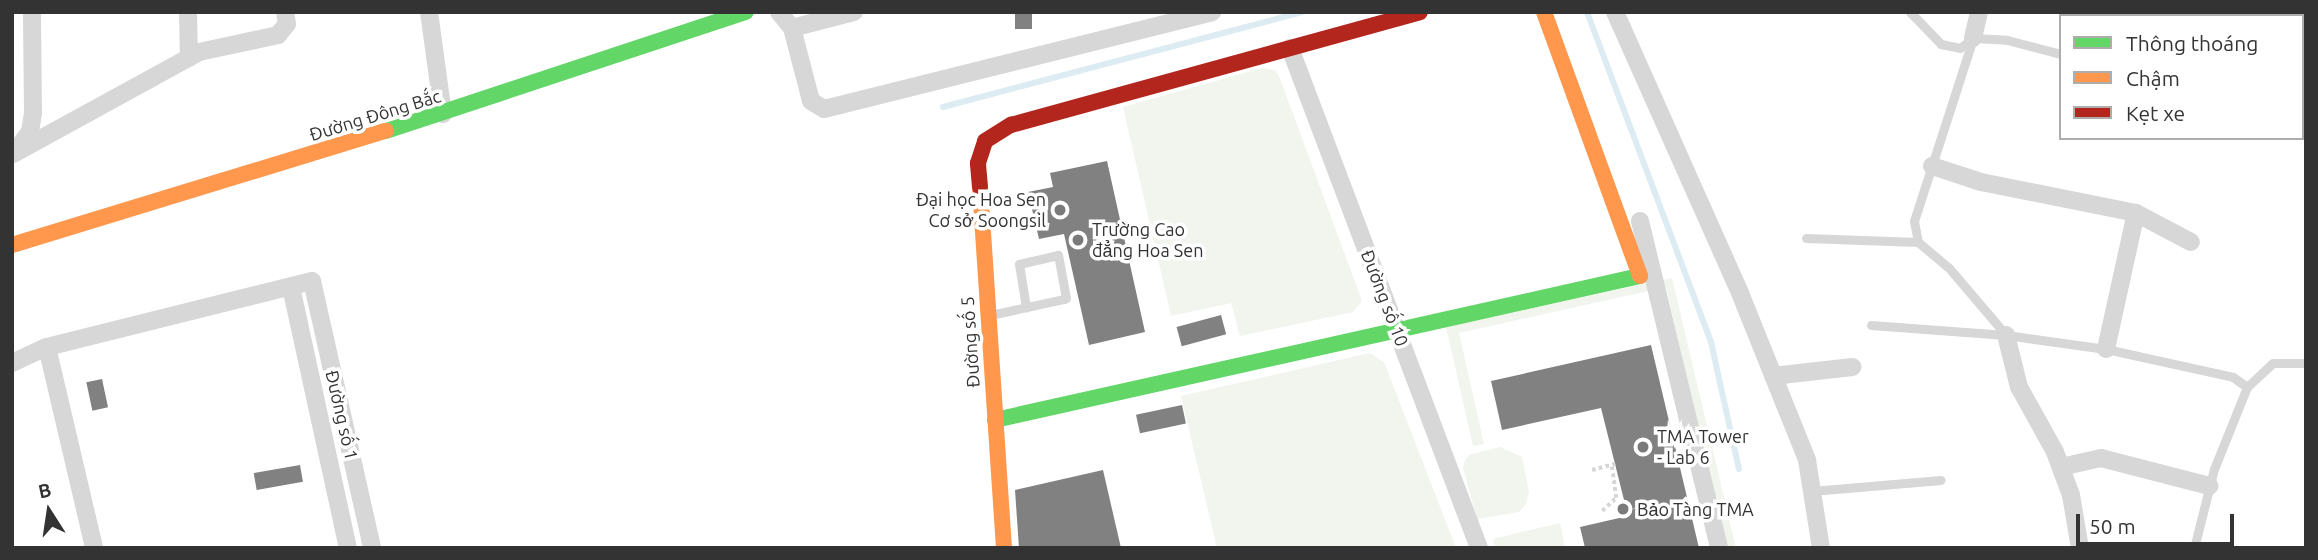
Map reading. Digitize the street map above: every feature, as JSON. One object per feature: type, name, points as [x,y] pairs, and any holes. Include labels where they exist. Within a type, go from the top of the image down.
[{"type":"street","points":[[13,154],[30,132],[32,122],[32,12]]},
{"type":"street","points":[[188,12],[189,58]]},
{"type":"street","points":[[13,154],[189,58],[278,34],[287,24],[285,12]]},
{"type":"street","points":[[429,12],[443,114]]},
{"type":"street","name":"Đường Đông Bắc","points":[[12,245],[443,114],[746,12]]},
{"type":"street","points":[[779,12],[792,28],[811,101],[824,109],[1212,12]]},
{"type":"street","points":[[792,28],[854,12]]},
{"type":"street","points":[[1290,48],[1420,12]]},
{"type":"street","points":[[995,420],[1642,276],[1544,12]]},
{"type":"street","points":[[1615,12],[1807,460],[1821,548]]},
{"type":"street","points":[[1973,38],[1979,12]]},
{"type":"street","name":"Đường số 5","points":[[1004,548],[978,163],[989,137],[1010,125],[1290,48]]},
{"type":"street","name":"Đường số 10","points":[[1290,48],[1479,548]]},
{"type":"street","points":[[1932,166],[1981,182],[2136,214],[2191,242]]},
{"type":"street","points":[[2106,349],[2136,214]]},
{"type":"street","points":[[1640,221],[1719,548]]},
{"type":"street","name":"Đường số 1","points":[[348,548],[290,287],[312,281],[372,548]]},
{"type":"street","points":[[12,363],[47,347],[290,287]]},
{"type":"street","points":[[2006,335],[2019,387],[2061,467],[2080,548]]},
{"type":"street","points":[[47,347],[94,548]]},
{"type":"street","points":[[1773,376],[1852,367]]},
{"type":"street","points":[[322,429],[344,425]]},
{"type":"street","points":[[2061,467],[2101,458],[2209,486]]},
{"type":"lane","points":[[1910,12],[1941,44],[1960,48],[1973,38],[2007,40],[2059,53]]},
{"type":"lane","points":[[1918,242],[1914,222],[1973,38]]},
{"type":"lane","points":[[1806,238],[1918,242],[1949,268],[2006,335]]},
{"type":"lane","points":[[988,315],[1026,307],[1067,297],[1058,255],[1019,264],[1026,307]]},
{"type":"lane","points":[[1871,325],[2006,335],[2106,349],[2234,377],[2247,387]]},
{"type":"lane","points":[[2194,548],[2209,486],[2247,387],[2273,363],[2306,363]]},
{"type":"lane","points":[[1811,491],[1941,480]]},
{"type":"path","points":[[1591,470],[1613,464],[1616,498],[1602,511]]},
{"type":"shaded area","points":[[1262,68],[1275,70],[1279,76],[1362,301],[1353,312],[1240,336],[1231,303],[1171,316],[1123,107]]},
{"type":"shaded area","points":[[1672,278],[1736,548],[1726,548],[1666,287],[1459,333],[1484,444],[1473,446],[1446,327]]},
{"type":"shaded area","points":[[1370,353],[1384,362],[1456,548],[1217,548],[1181,396]]},
{"type":"shaded area","points":[[1500,447],[1522,457],[1529,492],[1526,504],[1519,512],[1477,519],[1463,468],[1465,460],[1469,455]]},
{"type":"shaded area","points":[[1560,523],[1565,548],[1495,548],[1493,539]]},
{"type":"building","points":[[1015,12],[1032,12],[1032,29],[1015,29]]},
{"type":"building","points":[[1107,161],[1145,332],[1089,345],[1064,234],[1039,239],[1028,192],[1053,187],[1050,173]]},
{"type":"building","points":[[1221,315],[1226,334],[1182,346],[1177,327]]},
{"type":"building","name":"TMA Tower - Lab 6","points":[[1651,345],[1699,548],[1585,548],[1580,527],[1628,516],[1601,408],[1502,430],[1491,381]]},
{"type":"building","points":[[102,379],[108,407],[92,411],[86,382]]},
{"type":"building","points":[[1182,405],[1186,424],[1140,433],[1136,415]]},
{"type":"building","points":[[300,465],[303,482],[257,490],[254,473]]},
{"type":"building","points":[[1103,470],[1121,548],[1019,548],[1015,490]]},
{"type":"waterway","points":[[943,107],[1303,12]]},
{"type":"waterway","points":[[1587,12],[1711,342],[1739,469]]},
{"type":"traffic: fast","points":[[386,131],[746,12]]},
{"type":"traffic: fast","points":[[995,420],[1640,276]]},
{"type":"traffic: slow","points":[[1544,12],[1640,276]]},
{"type":"traffic: slow","points":[[12,245],[386,131]]},
{"type":"traffic: slow","points":[[980,187],[1004,548]]},
{"type":"traffic: jam","points":[[980,187],[978,163],[985,141],[1011,125],[1420,12]]},
{"type":"place","name":"Đại học Hoa Sen Cơ sở Soongsil","points":[[1060,210]]},
{"type":"place","name":"Trường Cao đẳng Hoa Sen","points":[[1078,240]]},
{"type":"place","name":"TMA Tower - Lab 6","points":[[1643,447]]},
{"type":"place","name":"Bảo Tàng TMA","points":[[1623,509]]}]
